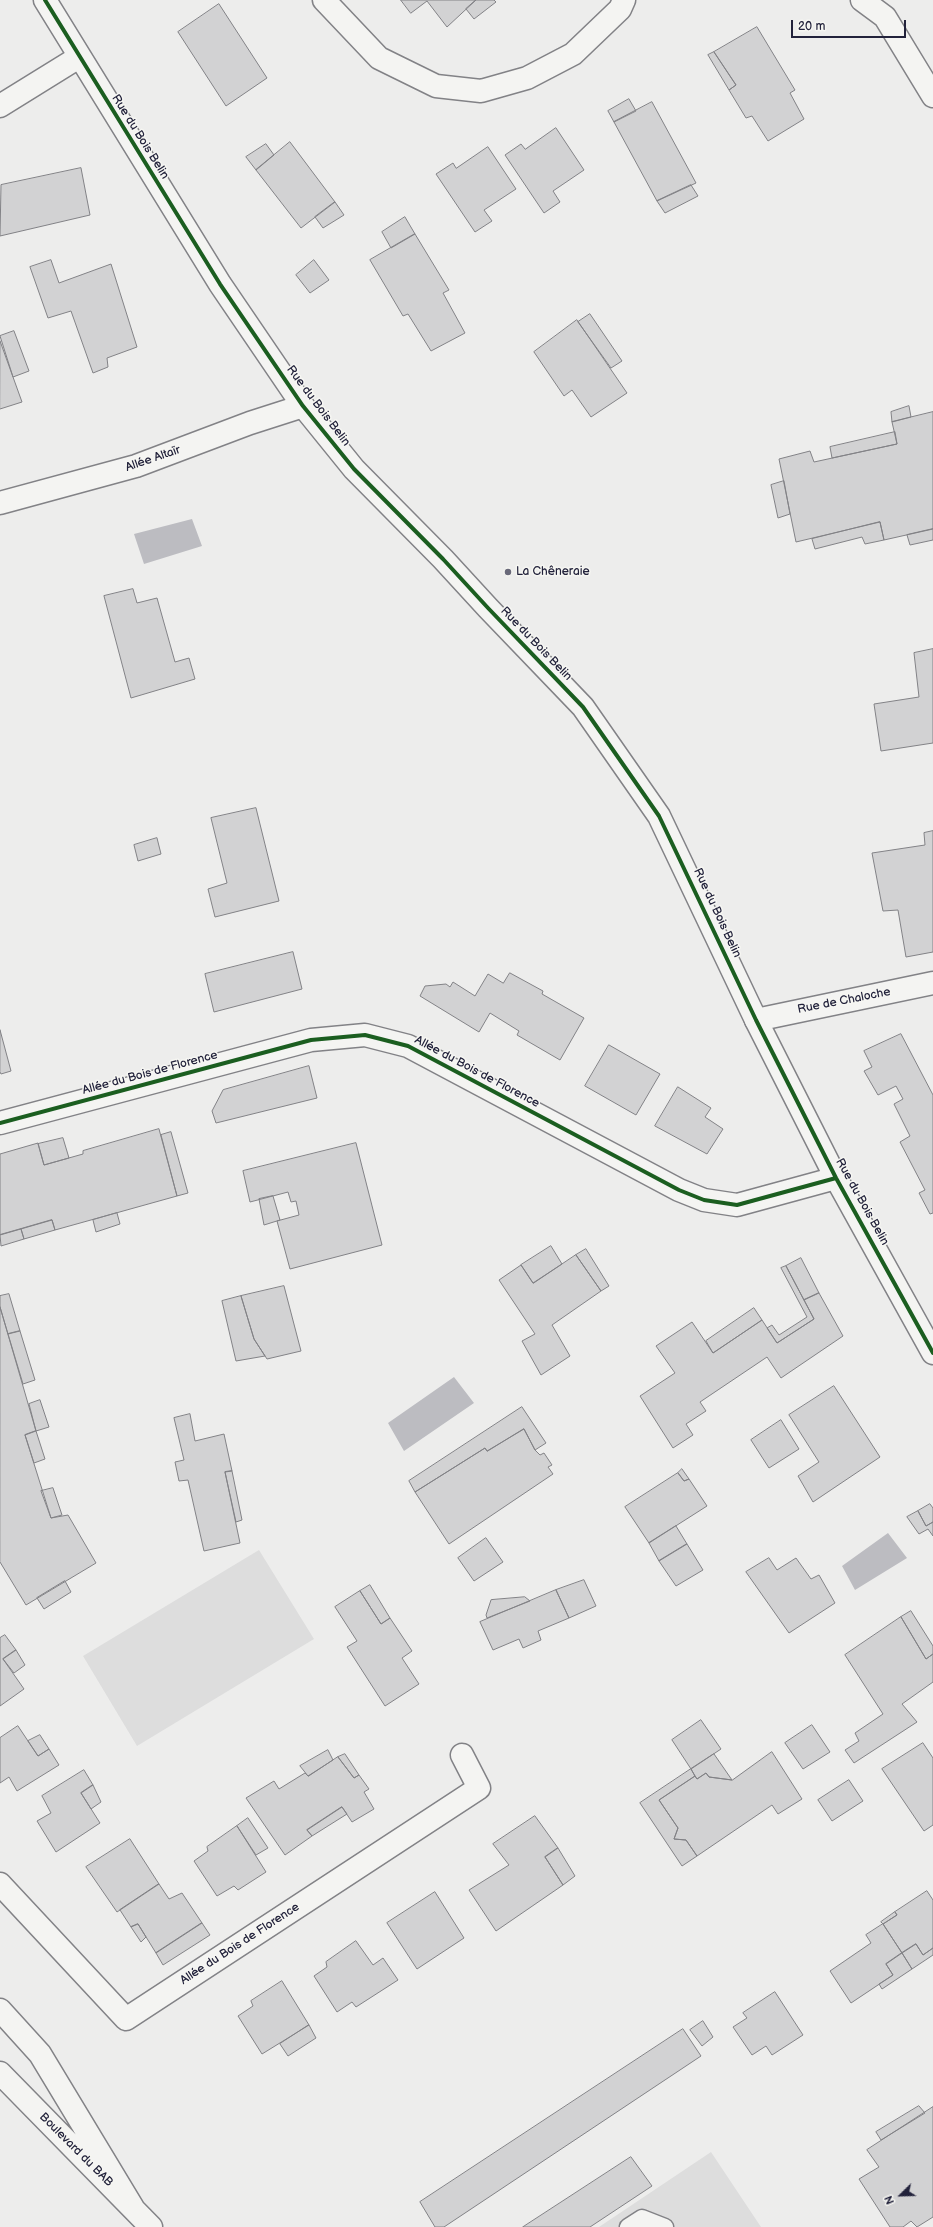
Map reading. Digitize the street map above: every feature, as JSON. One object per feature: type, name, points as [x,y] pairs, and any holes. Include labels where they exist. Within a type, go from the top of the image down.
[{"type":"street","name":"Rue du Bois Belin","points":[[45,0],[220,284],[303,406],[354,469],[443,559],[583,707],[659,816],[756,1020],[836,1178],[933,1353]]},
{"type":"street","points":[[324,0],[379,58],[436,86],[482,91],[528,78],[573,54],[620,9],[624,0]]},
{"type":"street","points":[[862,0],[885,17],[933,96]]},
{"type":"street","points":[[0,106],[79,57]]},
{"type":"street","name":"Allée Altaïr","points":[[0,503],[136,466],[303,406]]},
{"type":"street","name":"Rue de Chaloche","points":[[756,1020],[933,983]]},
{"type":"street","name":"Allée du Bois de Florence","points":[[0,1123],[312,1040],[365,1035],[408,1046],[679,1190],[704,1200],[737,1205],[836,1178]]},
{"type":"street","name":"Allée du Bois de Florence","points":[[0,1884],[126,2019],[478,1788],[462,1755]]},
{"type":"street","points":[[0,2010],[40,2054],[132,2208]]},
{"type":"street","name":"Boulevard du BAB","points":[[0,2073],[151,2227]]},
{"type":"lane","points":[[628,2227],[642,2218],[665,2227]]},
{"type":"shaded area","points":[[192,519],[202,546],[144,564],[134,534]]},
{"type":"shaded area","points":[[454,1377],[474,1403],[404,1451],[388,1423]]},
{"type":"shaded area","points":[[888,1533],[907,1558],[855,1590],[842,1566]]},
{"type":"shaded area","points":[[259,1550],[314,1639],[137,1746],[83,1656]]},
{"type":"shaded area","points":[[711,2152],[761,2227],[599,2227]]},
{"type":"building","points":[[401,0],[476,0],[447,27],[427,1],[411,13]]},
{"type":"building","points":[[476,0],[494,0],[496,2],[474,19],[466,9]]},
{"type":"building","points":[[219,4],[267,78],[226,106],[178,32]]},
{"type":"building","points":[[757,27],[795,90],[790,93],[804,119],[768,141],[752,116],[746,118],[729,90],[736,85],[714,52]]},
{"type":"building","points":[[714,52],[736,85],[729,90],[708,55]]},
{"type":"building","points":[[629,99],[636,111],[614,122],[608,111]]},
{"type":"building","points":[[652,102],[696,183],[657,201],[614,122]]},
{"type":"building","points":[[556,128],[584,170],[553,191],[560,202],[544,213],[505,155],[521,144],[525,149]]},
{"type":"building","points":[[290,142],[335,202],[301,228],[256,170]]},
{"type":"building","points":[[266,144],[274,155],[256,170],[246,157]]},
{"type":"building","points":[[488,147],[516,189],[484,210],[492,221],[475,232],[436,174],[453,163],[456,168]]},
{"type":"building","points":[[81,168],[90,215],[0,236],[1,185]]},
{"type":"building","points":[[691,185],[698,196],[665,213],[657,201]]},
{"type":"building","points":[[335,202],[344,215],[323,228],[315,217]]},
{"type":"building","points":[[405,217],[415,234],[391,248],[382,232]]},
{"type":"building","points":[[415,234],[449,290],[443,293],[465,333],[431,351],[408,314],[403,316],[370,260]]},
{"type":"building","points":[[51,260],[59,283],[111,264],[137,347],[107,358],[108,367],[93,373],[71,311],[48,318],[30,267]]},
{"type":"building","points":[[314,260],[329,280],[310,293],[296,275]]},
{"type":"building","points":[[590,314],[622,361],[611,368],[578,322]]},
{"type":"building","points":[[577,320],[627,393],[591,417],[572,390],[564,396],[534,352]]},
{"type":"building","points":[[14,331],[29,371],[13,377],[0,336]]},
{"type":"building","points":[[0,341],[22,402],[0,409]]},
{"type":"building","points":[[909,406],[911,417],[892,422],[891,412]]},
{"type":"building","points":[[933,412],[933,529],[884,540],[880,522],[796,542],[779,459],[810,451],[814,462],[897,444],[892,422]]},
{"type":"building","points":[[895,432],[897,444],[832,458],[830,447]]},
{"type":"building","points":[[784,481],[790,514],[778,518],[771,485]]},
{"type":"building","points":[[880,522],[884,540],[865,544],[862,537],[815,549],[812,539]]},
{"type":"building","points":[[933,529],[933,540],[910,545],[907,535]]},
{"type":"building","points":[[133,589],[137,603],[157,598],[175,662],[189,658],[195,679],[131,698],[104,596]]},
{"type":"building","points":[[933,649],[933,743],[881,751],[874,704],[919,697],[914,653]]},
{"type":"building","points":[[256,808],[279,901],[215,917],[208,889],[227,883],[211,818]]},
{"type":"building","points":[[933,831],[933,952],[906,957],[898,910],[883,911],[872,853],[925,845],[924,833]]},
{"type":"building","points":[[157,838],[161,854],[138,861],[134,845]]},
{"type":"building","points":[[293,952],[302,989],[214,1012],[205,974]]},
{"type":"building","points":[[510,973],[543,991],[542,994],[584,1018],[560,1060],[517,1035],[519,1031],[490,1013],[479,1032],[420,996],[425,986],[446,984],[450,987],[453,982],[475,996],[488,974],[503,983]]},
{"type":"building","points":[[0,1030],[11,1071],[1,1074],[0,1072]]},
{"type":"building","points":[[901,1034],[933,1095],[933,1213],[930,1214],[919,1193],[925,1190],[900,1142],[910,1136],[894,1104],[903,1099],[896,1086],[878,1095],[864,1071],[872,1067],[864,1051]]},
{"type":"building","points":[[609,1045],[660,1074],[636,1115],[585,1086]]},
{"type":"building","points":[[309,1066],[317,1098],[216,1123],[212,1111],[223,1090]]},
{"type":"building","points":[[678,1087],[711,1108],[705,1117],[723,1129],[707,1154],[655,1126]]},
{"type":"building","points":[[159,1129],[177,1196],[55,1230],[52,1220],[0,1235],[0,1154],[38,1143],[44,1165],[83,1154],[83,1151]]},
{"type":"building","points":[[171,1132],[188,1193],[177,1196],[161,1135]]},
{"type":"building","points":[[63,1138],[69,1158],[44,1165],[38,1144]]},
{"type":"building","points":[[356,1143],[382,1245],[290,1269],[277,1221],[299,1215],[296,1201],[291,1202],[288,1192],[250,1202],[243,1171]]},
{"type":"building","points":[[273,1196],[280,1220],[264,1225],[259,1199]]},
{"type":"building","points":[[117,1213],[120,1224],[96,1232],[93,1220]]},
{"type":"building","points":[[52,1220],[55,1230],[24,1239],[21,1229]]},
{"type":"building","points":[[21,1229],[24,1239],[1,1246],[0,1235]]},
{"type":"building","points":[[551,1246],[562,1264],[533,1283],[521,1265]]},
{"type":"building","points":[[586,1249],[609,1286],[601,1291],[576,1255]]},
{"type":"building","points":[[576,1255],[601,1291],[552,1325],[570,1356],[541,1375],[522,1341],[535,1334],[499,1280],[521,1265],[533,1283]]},
{"type":"building","points":[[801,1258],[819,1293],[804,1300],[786,1266]]},
{"type":"building","points":[[786,1266],[814,1319],[777,1343],[767,1328],[772,1325],[779,1335],[807,1317],[781,1268]]},
{"type":"building","points":[[284,1286],[301,1351],[267,1359],[254,1339],[241,1296]]},
{"type":"building","points":[[819,1293],[843,1336],[781,1378],[767,1357],[700,1402],[706,1411],[686,1424],[693,1435],[673,1448],[640,1396],[675,1373],[656,1346],[692,1322],[713,1353],[762,1320],[777,1343],[814,1319],[804,1300]]},
{"type":"building","points":[[9,1294],[20,1331],[8,1334],[0,1307],[0,1296]]},
{"type":"building","points":[[241,1296],[254,1339],[265,1356],[236,1361],[222,1301]]},
{"type":"building","points":[[0,1307],[36,1431],[25,1435],[51,1518],[68,1515],[96,1563],[26,1605],[0,1562]]},
{"type":"building","points":[[754,1308],[762,1320],[713,1353],[706,1341]]},
{"type":"building","points":[[20,1331],[35,1380],[23,1384],[8,1334]]},
{"type":"building","points":[[834,1386],[880,1457],[813,1502],[798,1476],[819,1462],[789,1415]]},
{"type":"building","points":[[40,1400],[49,1427],[36,1431],[29,1404]]},
{"type":"building","points":[[522,1407],[546,1443],[535,1450],[524,1429],[487,1451],[485,1448],[415,1492],[409,1481]]},
{"type":"building","points":[[190,1414],[195,1441],[224,1434],[232,1471],[225,1472],[240,1543],[204,1551],[188,1480],[179,1481],[175,1462],[184,1460],[174,1418]]},
{"type":"building","points":[[781,1420],[799,1449],[769,1468],[751,1440]]},
{"type":"building","points":[[524,1429],[535,1450],[540,1455],[544,1453],[552,1465],[548,1467],[553,1474],[449,1544],[415,1492],[485,1448],[487,1451]]},
{"type":"building","points":[[36,1431],[45,1459],[34,1463],[25,1435]]},
{"type":"building","points":[[682,1469],[689,1479],[684,1481],[678,1473]]},
{"type":"building","points":[[232,1471],[242,1520],[236,1522],[225,1472]]},
{"type":"building","points":[[678,1473],[684,1481],[689,1479],[707,1506],[649,1543],[625,1507]]},
{"type":"building","points":[[53,1488],[62,1515],[51,1518],[41,1491]]},
{"type":"building","points":[[930,1504],[933,1508],[933,1522],[926,1526],[918,1511]]},
{"type":"building","points":[[918,1511],[926,1526],[933,1522],[933,1536],[928,1529],[919,1534],[907,1517]]},
{"type":"building","points":[[676,1526],[687,1544],[659,1561],[649,1543]]},
{"type":"building","points":[[486,1538],[503,1562],[474,1581],[458,1558]]},
{"type":"building","points":[[687,1544],[703,1570],[676,1586],[659,1561]]},
{"type":"building","points":[[769,1558],[777,1570],[796,1558],[811,1579],[819,1575],[835,1603],[789,1633],[746,1572]]},
{"type":"building","points":[[584,1580],[596,1606],[569,1618],[556,1590]]},
{"type":"building","points":[[65,1581],[71,1592],[44,1609],[37,1598]]},
{"type":"building","points":[[370,1585],[390,1618],[381,1624],[360,1591]]},
{"type":"building","points":[[556,1590],[569,1618],[538,1631],[541,1640],[523,1648],[519,1639],[493,1650],[480,1622]]},
{"type":"building","points":[[360,1591],[381,1624],[390,1618],[412,1651],[402,1658],[419,1684],[385,1706],[347,1647],[357,1641],[335,1607]]},
{"type":"building","points":[[525,1597],[530,1601],[487,1618],[486,1615],[491,1600]]},
{"type":"building","points":[[911,1611],[933,1646],[933,1654],[926,1659],[901,1617]]},
{"type":"building","points":[[901,1617],[926,1659],[933,1654],[933,1682],[902,1704],[917,1722],[854,1763],[845,1750],[859,1741],[855,1733],[883,1714],[845,1655]]},
{"type":"building","points":[[5,1635],[16,1650],[3,1659],[24,1689],[0,1706],[0,1638]]},
{"type":"building","points":[[16,1650],[25,1665],[14,1673],[3,1659]]},
{"type":"building","points":[[701,1720],[721,1749],[691,1769],[672,1740]]},
{"type":"building","points":[[812,1725],[830,1752],[803,1769],[785,1743]]},
{"type":"building","points":[[18,1726],[38,1756],[49,1749],[59,1765],[17,1791],[9,1777],[0,1783],[0,1738]]},
{"type":"building","points":[[40,1735],[49,1749],[38,1756],[28,1741]]},
{"type":"building","points":[[923,1743],[933,1758],[933,1825],[924,1831],[882,1769]]},
{"type":"building","points":[[328,1750],[333,1760],[308,1776],[300,1766]]},
{"type":"building","points":[[772,1752],[802,1799],[778,1814],[772,1805],[697,1856],[686,1840],[674,1839],[678,1828],[659,1800],[695,1776],[697,1779],[706,1773],[709,1777],[732,1780]]},
{"type":"building","points":[[345,1754],[359,1775],[354,1778],[338,1757]]},
{"type":"building","points":[[714,1754],[732,1780],[709,1777],[706,1773],[697,1779],[691,1769]]},
{"type":"building","points":[[338,1757],[354,1778],[359,1775],[369,1789],[364,1792],[374,1809],[352,1822],[342,1807],[307,1830],[312,1836],[285,1855],[246,1798],[274,1781],[279,1789],[305,1773],[308,1776]]},
{"type":"building","points":[[691,1769],[695,1776],[659,1800],[678,1828],[674,1839],[686,1840],[697,1856],[682,1866],[640,1803]]},
{"type":"building","points":[[84,1770],[93,1785],[81,1793],[100,1823],[56,1852],[37,1821],[51,1813],[42,1796]]},
{"type":"building","points":[[849,1780],[863,1801],[832,1821],[818,1800]]},
{"type":"building","points":[[93,1785],[101,1802],[91,1809],[81,1793]]},
{"type":"building","points":[[342,1807],[347,1814],[312,1836],[307,1830]]},
{"type":"building","points":[[535,1816],[558,1848],[545,1857],[563,1885],[496,1931],[469,1890],[509,1865],[493,1844]]},
{"type":"building","points":[[248,1818],[268,1848],[256,1855],[237,1826]]},
{"type":"building","points":[[237,1826],[266,1872],[238,1890],[234,1886],[217,1896],[194,1861],[208,1851],[207,1847]]},
{"type":"building","points":[[130,1839],[159,1884],[117,1912],[86,1867]]},
{"type":"building","points":[[558,1848],[575,1876],[563,1885],[545,1857]]},
{"type":"building","points":[[159,1884],[169,1899],[182,1893],[202,1923],[156,1953],[138,1924],[131,1927],[120,1910]]},
{"type":"building","points":[[927,1891],[933,1900],[933,1948],[923,1955],[916,1944],[902,1953],[883,1924],[897,1915],[895,1912]]},
{"type":"building","points":[[435,1892],[464,1938],[417,1969],[387,1923]]},
{"type":"building","points":[[895,1912],[897,1915],[883,1924],[881,1922]]},
{"type":"building","points":[[202,1923],[210,1935],[163,1965],[156,1953]]},
{"type":"building","points":[[138,1924],[146,1937],[141,1942],[131,1927]]},
{"type":"building","points":[[883,1924],[902,1953],[886,1964],[893,1975],[851,2003],[830,1971],[871,1943],[866,1935]]},
{"type":"building","points":[[356,1941],[373,1965],[383,1958],[398,1980],[356,2007],[352,2002],[337,2012],[314,1976],[327,1967],[326,1962]]},
{"type":"building","points":[[916,1944],[923,1955],[933,1948],[933,1955],[912,1969],[902,1953]]},
{"type":"building","points":[[902,1953],[912,1969],[882,1989],[879,1984],[893,1975],[886,1964]]},
{"type":"building","points":[[282,1981],[309,2025],[262,2054],[238,2016],[253,2006],[251,2001]]},
{"type":"building","points":[[775,1992],[803,2035],[772,2055],[766,2046],[752,2055],[733,2027],[747,2018],[743,2013]]},
{"type":"building","points":[[703,2021],[713,2037],[702,2046],[690,2030]]},
{"type":"building","points":[[309,2025],[316,2038],[288,2056],[280,2044]]},
{"type":"building","points":[[683,2029],[701,2056],[444,2227],[435,2227],[420,2202]]},
{"type":"building","points":[[919,2106],[925,2113],[881,2140],[876,2132]]},
{"type":"building","points":[[933,2107],[933,2217],[917,2227],[911,2221],[903,2227],[890,2227],[859,2179],[879,2167],[867,2150]]},
{"type":"building","points":[[631,2157],[652,2186],[590,2227],[523,2227]]},
{"type":"cycle path","points":[[45,0],[220,284],[303,406],[354,469],[443,559],[583,707],[659,816],[756,1020],[836,1178],[933,1353]]},
{"type":"cycle path","points":[[0,1123],[311,1040],[365,1035],[408,1046],[679,1190],[704,1200],[737,1205],[836,1178]]},
{"type":"place","name":"La Chêneraie","points":[[508,572]]}]
